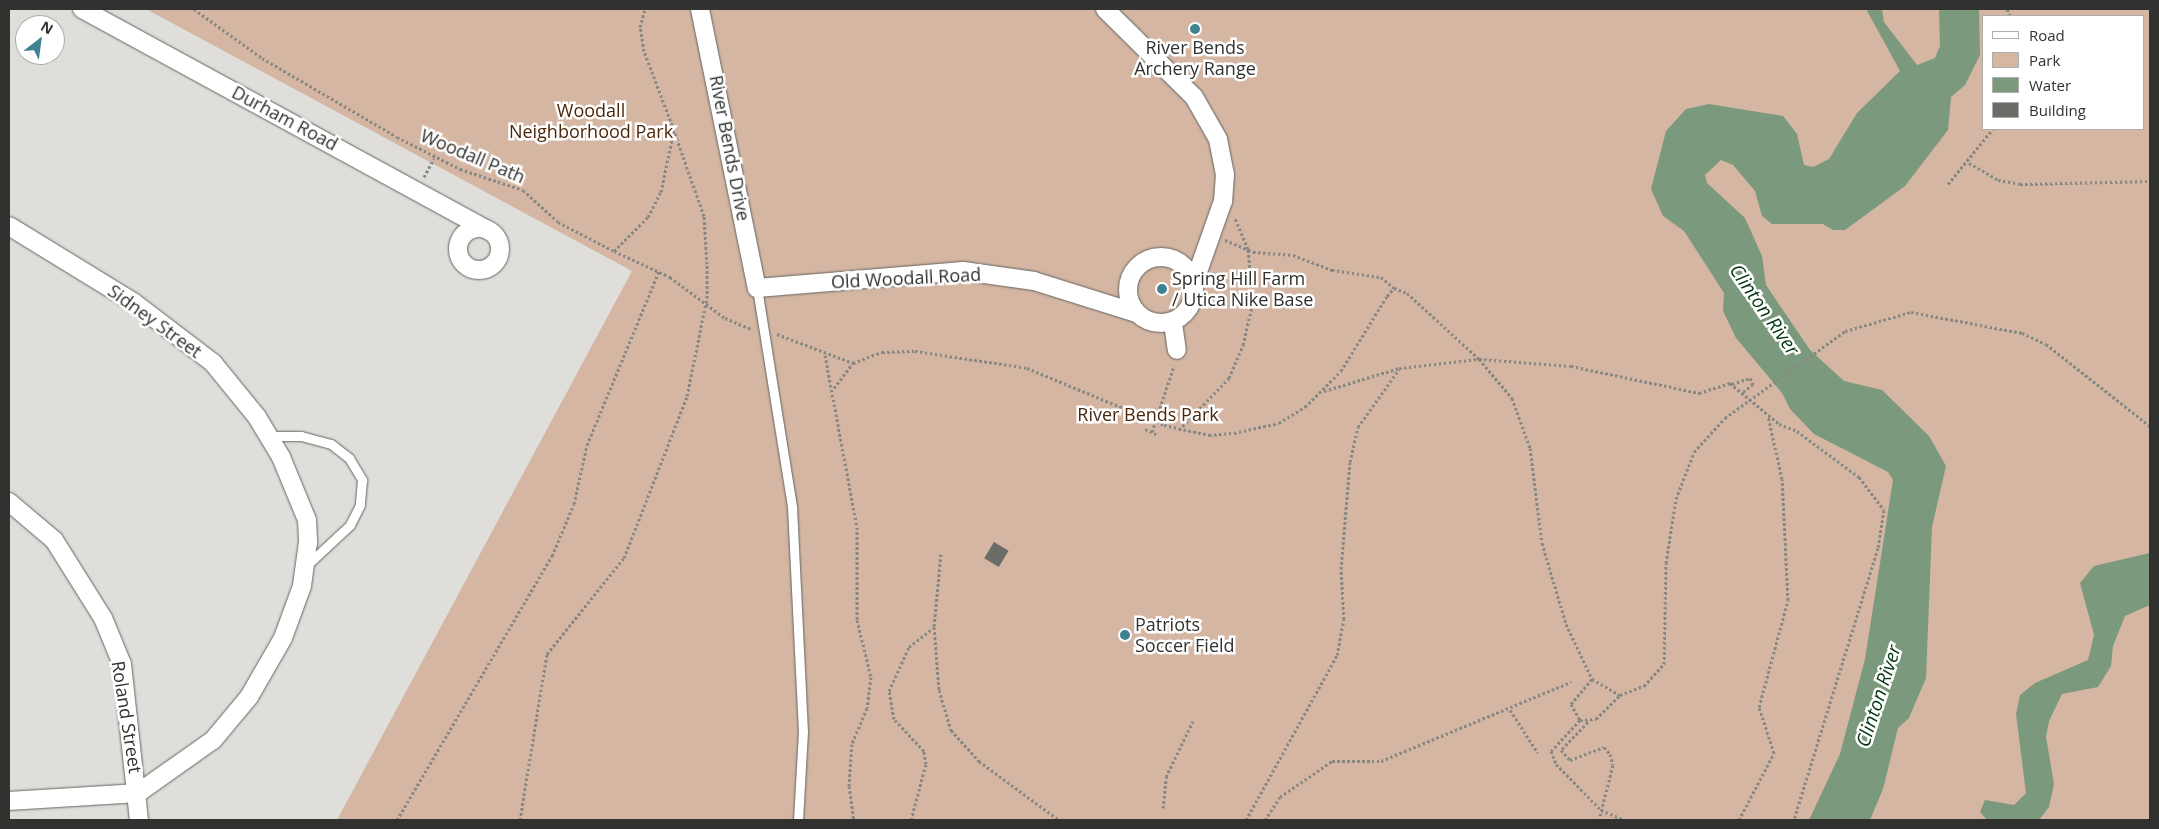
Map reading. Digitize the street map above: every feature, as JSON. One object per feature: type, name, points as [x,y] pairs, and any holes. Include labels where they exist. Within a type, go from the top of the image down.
[{"type":"street","name":"Durham Road","points":[[82,9],[488,230]]},
{"type":"street","name":"River Bends Drive","points":[[700,9],[757,288]]},
{"type":"street","points":[[1105,9],[1204,111],[1222,154],[1223,201],[1187,308],[1173,323],[1177,350]]},
{"type":"street","points":[[457,214],[458,247],[461,260],[472,269],[492,265],[500,246],[488,230],[468,231],[458,247]]},
{"type":"street","name":"Sidney Street","points":[[9,226],[133,302],[198,349],[237,391],[270,436],[306,520],[307,565],[283,638],[249,697],[213,740],[138,793]]},
{"type":"street","points":[[1111,306],[1127,291],[1142,263],[1159,257],[1179,261],[1205,253]]},
{"type":"street","points":[[1179,261],[1195,280]]},
{"type":"street","name":"Old Woodall Road","points":[[757,288],[963,271],[1034,281],[1111,306],[1173,323]]},
{"type":"street","points":[[1127,291],[1126,302],[1136,313]]},
{"type":"street","name":"Roland Street","points":[[9,502],[54,540],[103,618],[122,664],[138,793],[139,820]]},
{"type":"street","points":[[9,801],[138,793]]},
{"type":"lane","points":[[757,288],[792,507],[803,730],[798,820]]},
{"type":"lane","points":[[270,436],[301,436],[331,444],[349,458],[362,480],[360,504],[350,525],[307,565]]},
{"type":"path","name":"Woodall Path","points":[[194,9],[279,68],[434,158],[523,190],[558,222],[614,251],[660,271],[704,304],[751,329]]},
{"type":"path","points":[[520,820],[547,654],[624,558],[687,396],[704,304],[704,216],[644,51],[640,27],[644,9]]},
{"type":"path","points":[[614,251],[648,216],[661,192],[674,130]]},
{"type":"path","points":[[1948,184],[1969,163],[1992,130]]},
{"type":"path","points":[[420,183],[434,158]]},
{"type":"path","points":[[1969,163],[1998,180],[2020,184],[2150,181]]},
{"type":"path","points":[[1179,430],[1229,378],[1243,345],[1253,302],[1248,249],[1231,209],[1223,201]]},
{"type":"path","points":[[1212,234],[1248,249],[1293,255],[1332,270],[1381,277],[1394,288],[1407,293],[1479,359],[1503,384],[1519,414],[1530,448],[1553,587],[1592,679],[1620,695]]},
{"type":"path","points":[[397,820],[552,556],[574,504],[587,444],[660,271]]},
{"type":"path","points":[[834,388],[854,363],[882,352],[915,351],[1018,366],[1179,430],[1208,435],[1257,429],[1294,416],[1323,392],[1394,288]]},
{"type":"path","points":[[1599,820],[1612,765],[1610,754],[1604,747],[1570,760],[1561,750],[1588,722],[1596,719],[1620,695],[1644,686],[1664,664],[1666,563],[1683,474],[1711,431],[1749,399],[1825,343],[1866,323],[1911,312],[2022,332],[2046,344],[2150,426]]},
{"type":"path","points":[[782,335],[825,355],[854,363]]},
{"type":"path","points":[[1152,432],[1177,350]]},
{"type":"path","points":[[825,355],[834,388],[857,527],[858,620],[872,677],[867,708],[852,744],[849,786],[854,820]]},
{"type":"path","points":[[1323,392],[1399,368],[1479,359],[1571,366],[1699,393],[1750,378],[1753,384],[1743,392]]},
{"type":"path","points":[[1246,820],[1336,655],[1344,619],[1341,570],[1350,462],[1358,428],[1399,368]]},
{"type":"path","points":[[1732,384],[1768,416],[1797,431],[1859,477],[1884,510],[1878,548],[1794,820]]},
{"type":"path","points":[[1740,820],[1774,753],[1759,707],[1788,600],[1782,479],[1768,416]]},
{"type":"path","points":[[1145,429],[1158,435]]},
{"type":"path","points":[[941,554],[934,628],[939,690],[951,730],[979,761],[1059,820]]},
{"type":"path","points":[[911,820],[926,764],[924,751],[894,719],[889,691],[909,647],[934,628]]},
{"type":"path","points":[[1588,722],[1580,720],[1571,704],[1592,679]]},
{"type":"path","points":[[1265,820],[1280,796],[1332,761],[1381,762],[1464,723],[1510,710],[1571,682]]},
{"type":"path","points":[[1510,710],[1538,753]]},
{"type":"path","points":[[1580,720],[1551,751],[1566,776],[1601,810],[1625,820]]},
{"type":"path","points":[[1162,808],[1166,777],[1193,721]]},
{"type":"green space","name":"River Bends Park","points":[[146,9],[2150,9],[2150,820],[337,820],[632,271]]},
{"type":"water","name":"Clinton River","points":[[1866,9],[1882,9],[1884,22],[1917,65],[1935,58],[1940,46],[1939,9],[1979,9],[1980,55],[1965,85],[1951,97],[1948,130],[1905,186],[1845,230],[1833,230],[1823,224],[1772,224],[1762,216],[1755,191],[1733,165],[1721,160],[1705,175],[1707,183],[1745,218],[1762,256],[1766,285],[1810,350],[1844,381],[1882,390],[1929,436],[1946,466],[1932,527],[1926,678],[1909,718],[1898,728],[1883,789],[1870,820],[1809,820],[1840,754],[1865,659],[1893,480],[1888,472],[1814,434],[1790,409],[1782,393],[1736,338],[1723,311],[1724,293],[1684,231],[1663,216],[1651,189],[1666,131],[1686,109],[1709,104],[1783,116],[1797,134],[1804,165],[1813,167],[1829,159],[1857,113],[1900,71]]},
{"type":"water","points":[[2150,553],[2150,605],[2125,616],[2113,646],[2111,666],[2098,687],[2062,694],[2049,721],[2046,737],[2054,784],[2049,807],[2039,820],[1987,820],[1980,812],[1985,800],[2014,805],[2026,793],[2016,714],[2020,695],[2035,683],[2088,660],[2094,635],[2080,583],[2094,566]]},
{"type":"building","points":[[994,542],[1009,551],[999,567],[984,558]]},
{"type":"place","name":"River Bends Archery Range","points":[[1195,29]]},
{"type":"place","name":"Spring Hill Farm / Utica Nike Base","points":[[1162,289]]},
{"type":"place","name":"Patriots Soccer Field","points":[[1125,635]]},
{"type":"park label","name":"Woodall Neighborhood Park","points":[[591,121]]}]
